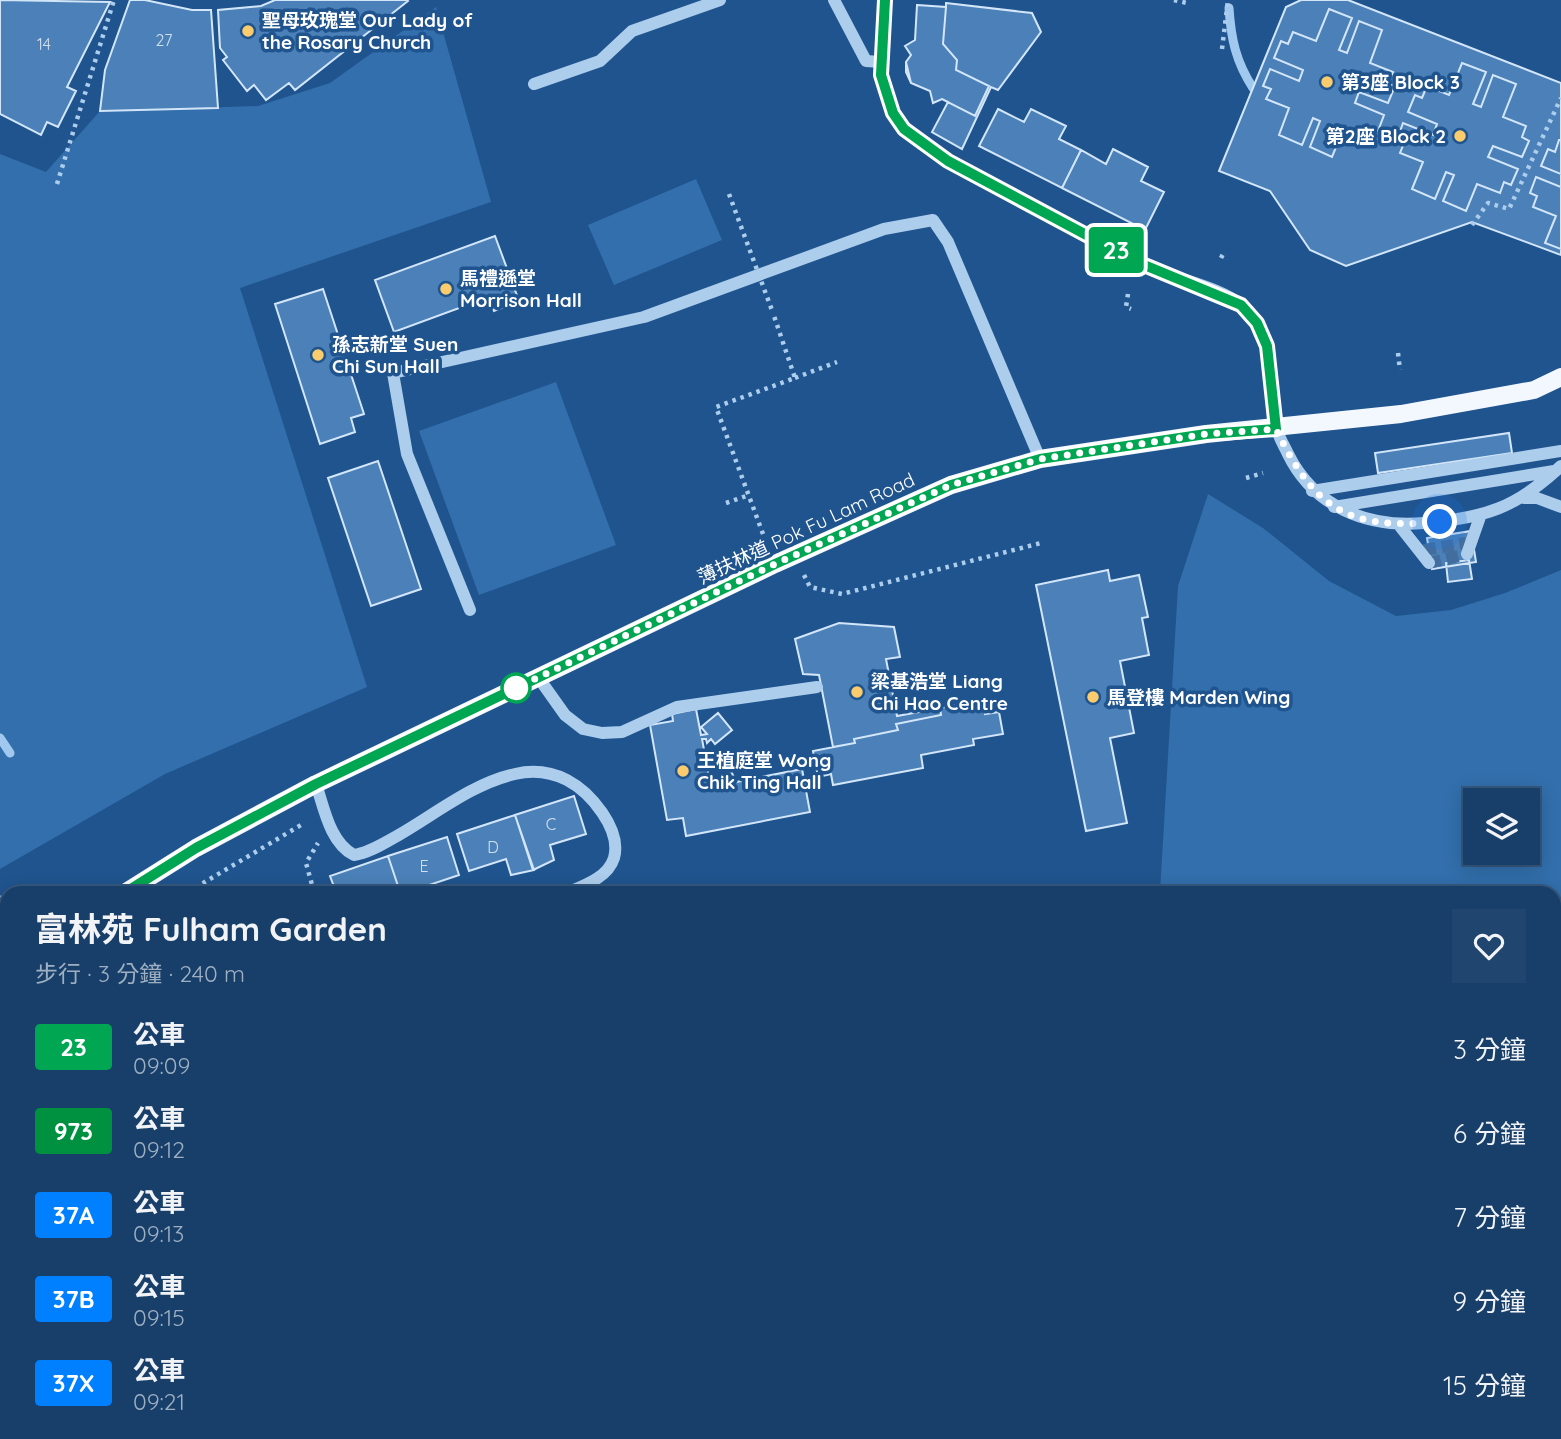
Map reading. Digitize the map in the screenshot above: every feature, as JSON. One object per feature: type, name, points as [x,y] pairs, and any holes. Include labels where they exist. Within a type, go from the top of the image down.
[{"type":"main road","name":"薄扶林道 Pok Fu Lam Road","points":[[136,886],[196,848],[316,784],[763,569],[951,485],[1040,459],[1206,434],[1359,420],[1534,390],[1561,377]]},
{"type":"street","points":[[534,84],[600,61],[632,31],[720,0]]},
{"type":"street","points":[[834,0],[866,61],[881,62]]},
{"type":"street","points":[[885,0],[881,62],[884,88],[893,113],[904,129],[921,144],[1137,262],[1241,305],[1257,323],[1267,346],[1276,429],[1294,465],[1312,491],[1334,507],[1365,519],[1399,525],[1481,514],[1502,509],[1524,498],[1558,468]]},
{"type":"street","points":[[470,610],[407,454],[393,373],[644,317],[893,226],[933,220],[948,242],[1040,459]]},
{"type":"street","points":[[1312,491],[1561,451]]},
{"type":"street","points":[[1334,507],[1558,468]]},
{"type":"street","points":[[1524,498],[1537,498],[1561,508]]},
{"type":"street","points":[[1468,547],[1481,514]]},
{"type":"street","points":[[1399,525],[1423,554]]},
{"type":"street","points":[[538,677],[565,715],[583,729],[602,733],[622,732],[677,707],[817,687]]},
{"type":"street","points":[[316,784],[328,824],[345,851],[354,855],[362,854],[488,783],[516,774],[542,772],[568,780],[594,802],[608,825],[615,844],[613,859],[600,877],[581,886]]},
{"type":"path","points":[[57,184],[114,0]]},
{"type":"path","points":[[1174,0],[1187,3],[1187,0]]},
{"type":"path","points":[[1222,49],[1228,0]]},
{"type":"path","points":[[1472,225],[1488,203],[1509,209],[1561,98]]},
{"type":"path","points":[[729,194],[794,378]]},
{"type":"path","points":[[1221,258],[1224,252]]},
{"type":"path","points":[[1128,294],[1125,307],[1130,309]]},
{"type":"path","points":[[1398,353],[1400,370]]},
{"type":"path","points":[[763,534],[716,407],[837,362]]},
{"type":"path","points":[[1246,478],[1263,473]]},
{"type":"path","points":[[726,503],[749,495]]},
{"type":"path","points":[[806,580],[810,587],[842,594],[1041,543]]},
{"type":"path","points":[[312,886],[306,863],[328,824]]},
{"type":"path","points":[[198,886],[301,825]]},
{"type":"shaded area","points":[[436,7],[491,202],[240,288],[367,687],[165,774],[0,869],[0,154],[46,172],[100,111],[258,106],[330,83]]},
{"type":"shaded area","points":[[696,179],[722,240],[614,285],[588,225]]},
{"type":"shaded area","points":[[556,382],[616,545],[479,595],[419,431]]},
{"type":"shaded area","points":[[1208,494],[1263,528],[1329,581],[1396,616],[1451,610],[1505,593],[1561,570],[1561,886],[1160,886],[1178,586]]},
{"type":"building","points":[[0,0],[110,2],[67,87],[76,91],[58,127],[47,122],[41,135],[0,114]]},
{"type":"building","points":[[130,0],[145,0],[192,10],[211,10],[218,108],[100,111],[105,70]]},
{"type":"building","points":[[275,0],[408,1],[295,90],[289,83],[266,100],[254,85],[247,91],[223,60],[227,57],[220,48],[218,10],[261,6]]},
{"type":"building","points":[[1301,0],[1348,0],[1561,83],[1561,255],[1472,222],[1346,266],[1310,250],[1270,191],[1219,171],[1286,7]]},
{"type":"building","points":[[946,3],[1032,13],[1041,32],[998,90],[991,87],[962,149],[932,132],[948,102],[942,99],[933,103],[930,91],[911,83],[906,72],[906,62],[911,55],[905,46],[915,40],[917,5],[946,7]]},
{"type":"building","points":[[917,5],[946,7],[943,44],[957,60],[956,70],[989,86],[975,116],[942,99],[933,103],[930,91],[911,83],[906,62],[911,55],[905,46],[915,40]]},
{"type":"building","name":"第3座 Block 3","points":[[1329,9],[1352,18],[1339,50],[1347,53],[1359,21],[1382,30],[1370,63],[1393,72],[1388,83],[1395,86],[1388,103],[1359,92],[1355,103],[1384,115],[1378,131],[1370,128],[1366,139],[1343,130],[1332,157],[1310,147],[1320,121],[1313,118],[1302,145],[1279,135],[1289,108],[1266,99],[1271,89],[1263,86],[1270,69],[1299,81],[1303,70],[1274,58],[1281,41],[1288,44],[1293,32],[1316,41]]},
{"type":"building","name":"第2座 Block 2","points":[[1462,63],[1486,72],[1473,104],[1481,107],[1493,75],[1516,84],[1503,117],[1526,126],[1522,137],[1529,141],[1522,157],[1493,146],[1488,157],[1518,169],[1511,185],[1504,182],[1500,193],[1477,184],[1466,211],[1443,201],[1454,175],[1446,172],[1435,199],[1412,189],[1423,162],[1400,153],[1404,143],[1397,140],[1403,123],[1433,135],[1437,124],[1408,112],[1415,95],[1422,98],[1427,86],[1449,95]]},
{"type":"building","points":[[998,109],[1024,122],[1031,109],[1066,126],[1059,139],[1081,150],[1062,188],[979,146]]},
{"type":"building","points":[[1559,140],[1561,174],[1541,166],[1548,149],[1555,152]]},
{"type":"building","points":[[1113,149],[1148,167],[1141,181],[1164,192],[1145,230],[1062,188],[1081,150],[1106,164]]},
{"type":"building","points":[[1536,177],[1561,187],[1561,249],[1545,243],[1556,216],[1533,207],[1537,196],[1530,193]]},
{"type":"building","name":"馬禮遜堂 Morrison Hall","points":[[495,236],[519,301],[494,311],[489,297],[394,332],[375,280]]},
{"type":"building","name":"孫志新堂 Suen Chi Sun Hall","points":[[323,289],[364,414],[351,418],[355,432],[320,444],[275,304]]},
{"type":"building","points":[[1509,433],[1512,453],[1378,473],[1375,453]]},
{"type":"building","points":[[378,461],[421,589],[371,606],[328,478]]},
{"type":"building","points":[[1471,531],[1476,562],[1432,569],[1427,538]]},
{"type":"building","points":[[1469,560],[1472,579],[1448,582],[1446,563]]},
{"type":"building","name":"馬登樓 Marden Wing","points":[[1108,570],[1110,581],[1139,575],[1148,617],[1142,618],[1149,655],[1120,661],[1134,733],[1110,738],[1127,823],[1086,831],[1036,585]]},
{"type":"building","name":"梁基浩堂 Liang Chi Hao Centre","points":[[839,623],[894,627],[900,657],[886,659],[897,716],[940,708],[941,715],[896,724],[898,730],[854,739],[855,743],[833,747],[819,675],[803,674],[795,639]]},
{"type":"building","points":[[983,700],[985,714],[999,712],[1003,734],[973,739],[974,745],[921,755],[923,768],[833,785],[831,774],[818,777],[813,751],[855,743],[854,739],[898,730],[896,724],[941,715],[940,708]]},
{"type":"building","name":"王植庭堂 Wong Chik Ting Hall","points":[[696,709],[701,735],[707,734],[701,727],[718,713],[732,730],[715,744],[711,739],[707,743],[706,739],[702,739],[711,787],[718,785],[720,775],[732,773],[736,782],[802,769],[810,812],[686,836],[683,818],[667,820],[650,725],[673,721],[672,714]]},
{"type":"building","points":[[574,796],[586,834],[550,845],[554,860],[533,870],[515,815]]},
{"type":"building","points":[[515,815],[534,870],[511,875],[506,859],[469,871],[457,834]]},
{"type":"building","points":[[447,837],[459,875],[426,886],[398,886],[388,856]]},
{"type":"building","points":[[388,856],[398,886],[334,886],[330,876]]},
{"type":"waterway","points":[[1229,8],[1235,50],[1253,88]]},
{"type":"waterway","points":[[0,738],[10,753]]},
{"type":"tunnel","points":[[1424,550],[1466,543]]},
{"type":"tunnel","points":[[1429,563],[1467,554]]},
{"type":"bus line","name":"23","points":[[136,886],[196,848],[316,784],[775,564],[951,485],[1040,459],[1206,434],[1276,429],[1267,346],[1257,323],[1241,305],[1137,262],[948,161],[921,144],[904,129],[893,113],[881,75],[885,0]]},
{"type":"place","name":"聖母玫瑰堂 Our Lady of the Rosary Church","points":[[248,31]]},
{"type":"place","name":"第3座 Block 3","points":[[1327,82]]},
{"type":"place","name":"第2座 Block 2","points":[[1460,136]]},
{"type":"place","name":"馬禮遜堂 Morrison Hall","points":[[446,289]]},
{"type":"place","name":"孫志新堂 Suen Chi Sun Hall","points":[[318,355]]},
{"type":"place","name":"梁基浩堂 Liang Chi Hao Centre","points":[[857,692]]},
{"type":"place","name":"馬登樓 Marden Wing","points":[[1093,697]]},
{"type":"place","name":"王植庭堂 Wong Chik Ting Hall","points":[[683,771]]},
{"type":"route","points":[[516,688],[514,689],[775,564],[951,485],[1040,459],[1206,434],[1276,429],[1294,465],[1312,491],[1334,507],[1365,519],[1399,525],[1440,522]]}]
